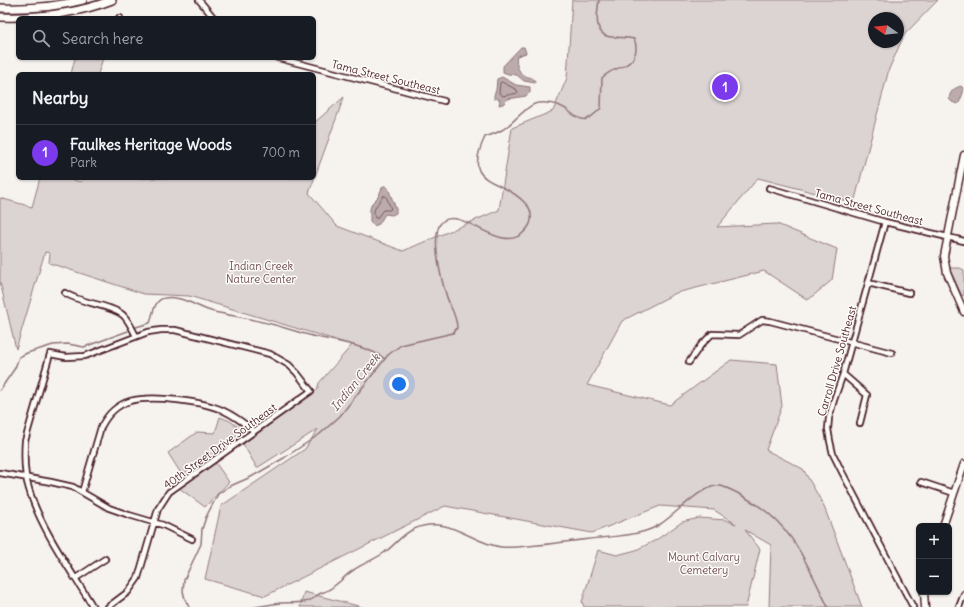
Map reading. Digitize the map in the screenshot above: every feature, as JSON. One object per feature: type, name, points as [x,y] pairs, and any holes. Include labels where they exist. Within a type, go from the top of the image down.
[{"type":"highway","points":[[0,8],[45,7],[83,0]]},
{"type":"highway","points":[[34,16],[53,15],[83,9],[112,0]]},
{"type":"highway","points":[[0,17],[16,17]]},
{"type":"main road","points":[[964,155],[945,250],[945,266],[964,312]]},
{"type":"main road","points":[[944,523],[964,464]]},
{"type":"main road","points":[[924,595],[925,607]]},
{"type":"street","points":[[199,0],[212,16]]},
{"type":"street","name":"Tama Street Southeast","points":[[286,60],[444,101]]},
{"type":"street","name":"Tama Street Southeast","points":[[769,188],[885,222],[964,241]]},
{"type":"street","name":"Carroll Drive Southeast","points":[[885,222],[843,374],[834,400],[828,428],[833,454],[914,607]]},
{"type":"street","points":[[868,282],[909,293]]},
{"type":"street","points":[[65,293],[74,299],[115,310],[123,315],[130,323],[136,336],[85,356],[66,357],[50,354],[25,441],[24,456],[27,478],[29,489],[38,513],[93,607]]},
{"type":"street","points":[[689,362],[701,344],[712,334],[739,335],[762,320],[892,353]]},
{"type":"street","name":"40th Street Drive Southeast","points":[[108,607],[128,592],[138,578],[154,522],[161,503],[169,492],[311,391],[301,377],[289,365],[270,354],[175,330],[161,330],[136,336]]},
{"type":"street","points":[[843,374],[867,395],[860,423]]},
{"type":"street","points":[[82,492],[101,427],[113,411],[129,401],[147,398],[204,404],[232,415],[254,431]]},
{"type":"street","points":[[0,474],[62,484],[82,492],[109,508],[129,516],[163,525],[192,539]]},
{"type":"street","points":[[921,482],[954,493]]},
{"type":"street","points":[[76,578],[105,559]]},
{"type":"street","points":[[959,607],[964,594]]},
{"type":"green space","points":[[572,0],[938,0],[904,35],[904,12],[868,12],[868,48],[898,48],[889,69],[854,203],[758,178],[717,227],[777,224],[837,249],[832,280],[808,300],[764,271],[676,293],[622,321],[587,385],[670,405],[731,360],[777,364],[782,406],[766,450],[803,469],[823,504],[862,607],[769,607],[771,545],[745,530],[760,549],[746,607],[584,607],[582,602],[598,550],[617,555],[636,550],[656,540],[682,522],[699,518],[726,520],[736,524],[714,510],[660,506],[592,533],[445,506],[265,596],[205,579],[221,506],[305,449],[318,429],[257,468],[243,444],[317,390],[319,383],[352,345],[189,296],[144,294],[49,263],[50,253],[45,252],[16,349],[0,282],[0,198],[32,207],[39,180],[73,180],[81,182],[82,180],[314,180],[309,193],[337,226],[403,251],[499,210],[512,128],[553,111],[567,78]]},
{"type":"green space","points":[[74,60],[102,60],[99,72],[72,72]]},
{"type":"green space","points":[[344,97],[316,174],[316,121]]},
{"type":"green space","points":[[949,268],[960,268],[964,270],[964,295],[962,296]]},
{"type":"green space","points":[[220,417],[230,421],[244,431],[182,475],[168,453],[197,432],[215,433]]},
{"type":"green space","points":[[215,462],[229,482],[205,507],[179,488]]},
{"type":"green space","points":[[304,592],[362,607],[300,607]]},
{"type":"water","points":[[521,47],[524,47],[526,53],[517,56],[517,66],[523,75],[533,78],[535,83],[524,81],[517,75],[503,72],[503,66]]},
{"type":"water","points":[[502,77],[516,85],[530,87],[530,93],[526,96],[508,99],[503,104],[499,105],[500,100],[496,98],[494,100],[494,95],[497,79]]},
{"type":"water","points":[[961,86],[963,88],[963,93],[959,103],[957,104],[949,99],[950,94],[953,90]]},
{"type":"water","points":[[383,186],[388,188],[396,209],[396,213],[392,215],[385,214],[379,224],[374,226],[370,221],[370,209],[372,203],[378,197]]},
{"type":"waterway","name":"Indian Creek","points":[[189,607],[183,591],[184,580],[201,544],[202,529],[206,517],[218,494],[228,487],[251,477],[284,458],[320,434],[340,416],[388,355],[401,345],[453,333],[457,328],[456,319],[447,298],[437,256],[437,235],[439,226],[443,221],[452,218],[461,220],[494,236],[505,238],[516,237],[528,228],[531,222],[529,208],[514,194],[480,173],[477,165],[479,153],[485,137],[502,130],[530,106],[535,104],[543,103],[556,105],[564,108],[580,119],[590,118],[601,108],[602,78],[609,72],[630,62],[634,56],[636,46],[634,39],[606,36],[602,33],[599,28],[597,17],[599,0]]},
{"type":"waterway","points":[[136,327],[150,323],[154,308],[158,301],[165,298],[178,298],[214,312],[264,322],[304,334],[359,347],[369,350],[385,359]]},
{"type":"waterway","points":[[0,390],[15,368],[19,357],[27,353],[53,345],[68,344],[84,347],[128,331]]},
{"type":"waterway","name":"Indian Creek","points":[[254,607],[281,603],[305,602],[311,600],[319,594],[331,589],[355,569],[389,549],[410,531],[427,525],[449,527],[479,540],[501,547],[538,545],[623,536],[635,534],[659,525],[666,521],[698,494],[714,486],[728,488],[762,508],[775,519],[805,559],[828,607]]},
{"type":"place","name":"Faulkes Heritage Woods","points":[[725,87]]},
{"type":"park label","name":"Indian Creek Nature Center","points":[[261,272]]},
{"type":"park label","name":"Mount Calvary Cemetery","points":[[704,563]]}]
